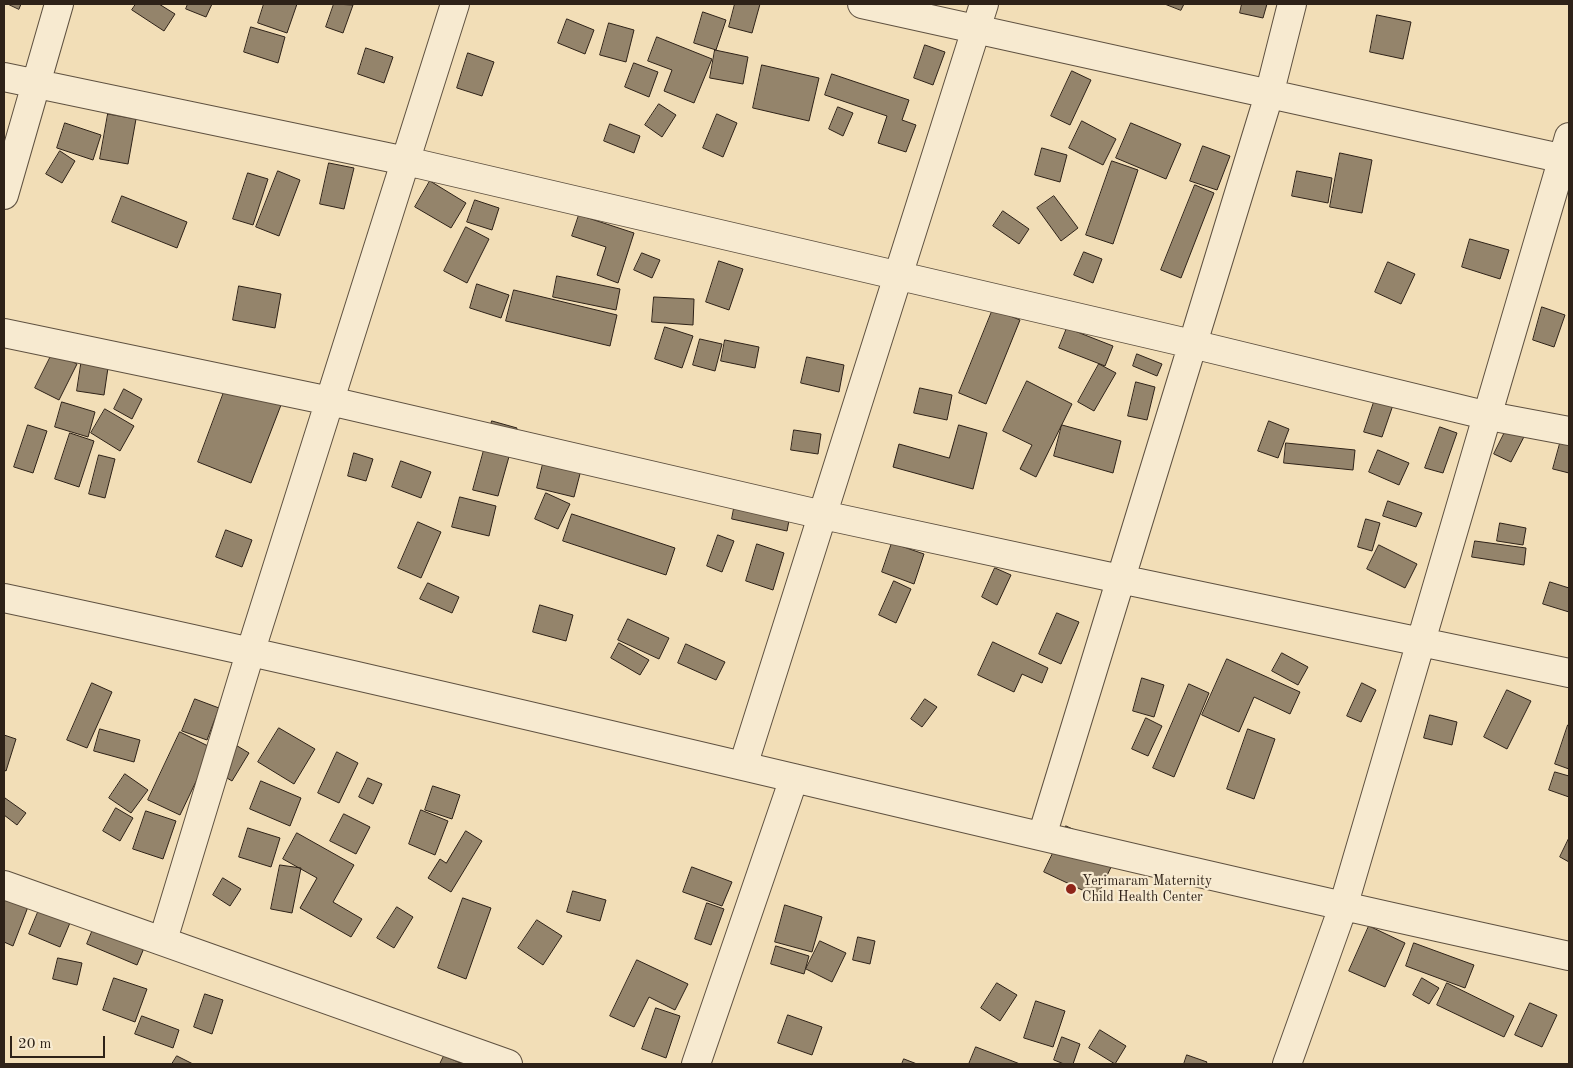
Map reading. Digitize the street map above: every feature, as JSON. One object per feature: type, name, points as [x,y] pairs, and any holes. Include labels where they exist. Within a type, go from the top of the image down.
[{"type":"street","points":[[4,195],[59,4]]},
{"type":"street","points":[[163,940],[251,650],[456,4]]},
{"type":"street","points":[[862,4],[1269,95],[1567,152],[1343,907],[1287,1064]]},
{"type":"street","points":[[743,766],[984,4]]},
{"type":"street","points":[[1042,836],[1269,95],[1292,4]]},
{"type":"street","points":[[4,77],[406,161],[1192,344],[1489,416],[1569,432]]},
{"type":"street","points":[[4,333],[330,401],[823,515],[1569,673]]},
{"type":"street","points":[[4,598],[251,650],[1343,907],[1569,956]]},
{"type":"street","points":[[696,1064],[794,778]]},
{"type":"street","points":[[4,885],[508,1064]]},
{"type":"building","points":[[8,4],[21,4],[19,9]]},
{"type":"building","points":[[136,4],[159,4],[175,14],[164,31],[132,10]]},
{"type":"building","points":[[188,4],[212,4],[206,17],[186,9]]},
{"type":"building","points":[[264,4],[297,4],[287,33],[258,23]]},
{"type":"building","points":[[334,4],[353,5],[343,33],[326,27]]},
{"type":"building","points":[[735,4],[760,4],[752,33],[729,27]]},
{"type":"building","points":[[1165,4],[1184,4],[1181,10]]},
{"type":"building","points":[[1242,4],[1267,4],[1263,18],[1240,13]]},
{"type":"building","points":[[703,12],[726,20],[716,50],[694,43]]},
{"type":"building","points":[[1377,15],[1411,22],[1403,59],[1370,52]]},
{"type":"building","points":[[567,19],[594,30],[585,54],[558,43]]},
{"type":"building","points":[[609,23],[634,30],[626,62],[600,55]]},
{"type":"building","points":[[251,27],[285,37],[278,63],[244,52]]},
{"type":"building","points":[[657,37],[712,59],[694,103],[664,91],[672,70],[648,61]]},
{"type":"building","points":[[925,45],[945,52],[933,85],[914,78]]},
{"type":"building","points":[[366,48],[393,57],[384,83],[358,74]]},
{"type":"building","points":[[715,50],[748,57],[743,84],[710,78]]},
{"type":"building","points":[[468,53],[494,62],[482,96],[457,88]]},
{"type":"building","points":[[634,63],[658,72],[649,97],[625,87]]},
{"type":"building","points":[[762,65],[819,78],[809,121],[753,108]]},
{"type":"building","points":[[1072,71],[1091,80],[1070,125],[1051,116]]},
{"type":"building","points":[[832,74],[909,100],[902,120],[916,125],[906,152],[878,143],[887,116],[825,95]]},
{"type":"building","points":[[659,104],[676,115],[662,137],[645,125]]},
{"type":"building","points":[[838,107],[853,113],[843,136],[829,129]]},
{"type":"building","points":[[108,114],[136,119],[128,164],[100,159]]},
{"type":"building","points":[[717,114],[737,123],[723,157],[703,148]]},
{"type":"building","points":[[1082,121],[1116,139],[1103,165],[1069,148]]},
{"type":"building","points":[[65,123],[101,135],[93,160],[57,148]]},
{"type":"building","points":[[1131,123],[1181,144],[1166,179],[1116,158]]},
{"type":"building","points":[[610,124],[640,136],[634,153],[604,141]]},
{"type":"building","points":[[1203,146],[1230,156],[1217,190],[1190,181]]},
{"type":"building","points":[[1042,148],[1067,155],[1060,182],[1035,175]]},
{"type":"building","points":[[60,151],[75,161],[62,183],[46,174]]},
{"type":"building","points":[[1340,153],[1372,160],[1362,213],[1330,207]]},
{"type":"building","points":[[1112,161],[1138,170],[1113,244],[1086,235]]},
{"type":"building","points":[[329,163],[354,168],[344,209],[320,204]]},
{"type":"building","points":[[278,171],[300,180],[279,236],[256,227]]},
{"type":"building","points":[[1297,171],[1332,178],[1328,203],[1292,196]]},
{"type":"building","points":[[248,173],[268,179],[253,225],[233,219]]},
{"type":"building","points":[[430,181],[466,203],[451,228],[415,207]]},
{"type":"building","points":[[1195,185],[1214,193],[1181,278],[1161,270]]},
{"type":"building","points":[[122,196],[187,222],[177,248],[112,222]]},
{"type":"building","points":[[1054,196],[1078,228],[1061,241],[1037,208]]},
{"type":"building","points":[[475,200],[499,208],[492,230],[467,222]]},
{"type":"building","points":[[1003,211],[1029,229],[1019,244],[993,226]]},
{"type":"building","points":[[579,215],[634,233],[618,283],[597,275],[606,247],[572,236]]},
{"type":"building","points":[[466,227],[489,239],[467,283],[444,271]]},
{"type":"building","points":[[1470,239],[1509,250],[1500,279],[1462,267]]},
{"type":"building","points":[[1084,252],[1102,259],[1093,283],[1074,275]]},
{"type":"building","points":[[642,253],[660,260],[652,278],[634,270]]},
{"type":"building","points":[[719,261],[743,269],[729,310],[706,302]]},
{"type":"building","points":[[1388,262],[1415,274],[1401,304],[1375,292]]},
{"type":"building","points":[[557,276],[620,289],[616,310],[553,297]]},
{"type":"building","points":[[477,284],[509,295],[501,318],[470,308]]},
{"type":"building","points":[[239,286],[281,294],[275,328],[233,320]]},
{"type":"building","points":[[514,290],[617,315],[610,346],[506,321]]},
{"type":"building","points":[[654,297],[694,299],[693,325],[652,322]]},
{"type":"building","points":[[1542,307],[1565,315],[1554,347],[1533,340]]},
{"type":"building","points":[[993,309],[1020,320],[986,404],[959,393]]},
{"type":"building","points":[[665,327],[693,336],[682,368],[655,359]]},
{"type":"building","points":[[1067,328],[1113,346],[1105,366],[1059,348]]},
{"type":"building","points":[[700,339],[722,344],[715,371],[693,365]]},
{"type":"building","points":[[725,340],[759,347],[755,368],[721,361]]},
{"type":"building","points":[[53,352],[77,364],[59,400],[35,388]]},
{"type":"building","points":[[1137,354],[1162,364],[1157,376],[1133,366]]},
{"type":"building","points":[[807,357],[844,365],[839,392],[801,383]]},
{"type":"building","points":[[82,358],[109,361],[104,395],[77,391]]},
{"type":"building","points":[[1099,364],[1116,373],[1094,411],[1078,402]]},
{"type":"building","points":[[1027,381],[1072,404],[1036,477],[1020,469],[1032,445],[1003,431]]},
{"type":"building","points":[[1136,382],[1155,387],[1147,420],[1128,416]]},
{"type":"building","points":[[227,384],[281,405],[251,483],[198,462]]},
{"type":"building","points":[[920,388],[952,395],[947,420],[914,413]]},
{"type":"building","points":[[124,389],[142,399],[132,419],[114,409]]},
{"type":"building","points":[[1375,399],[1393,405],[1382,437],[1364,432]]},
{"type":"building","points":[[62,402],[95,412],[88,437],[55,427]]},
{"type":"building","points":[[105,409],[134,426],[120,451],[91,433]]},
{"type":"building","points":[[1512,418],[1529,427],[1511,462],[1494,454]]},
{"type":"building","points":[[492,421],[517,428],[498,496],[473,490]]},
{"type":"building","points":[[1269,421],[1289,429],[1278,458],[1258,451]]},
{"type":"building","points":[[28,425],[47,431],[33,473],[14,467]]},
{"type":"building","points":[[959,425],[987,433],[973,489],[893,467],[899,444],[949,458]]},
{"type":"building","points":[[1062,425],[1121,441],[1113,473],[1054,456]]},
{"type":"building","points":[[1440,427],[1457,433],[1443,473],[1425,468]]},
{"type":"building","points":[[1564,429],[1569,431],[1569,473],[1553,469]]},
{"type":"building","points":[[794,430],[821,434],[818,454],[791,450]]},
{"type":"building","points":[[70,433],[94,441],[79,487],[55,479]]},
{"type":"building","points":[[1286,443],[1355,450],[1353,470],[1284,463]]},
{"type":"building","points":[[1378,450],[1409,463],[1399,485],[1369,472]]},
{"type":"building","points":[[354,453],[373,459],[366,481],[348,476]]},
{"type":"building","points":[[99,455],[115,459],[105,498],[89,494]]},
{"type":"building","points":[[545,456],[582,466],[574,497],[537,488]]},
{"type":"building","points":[[401,461],[431,472],[421,498],[392,487]]},
{"type":"building","points":[[546,493],[570,504],[558,529],[535,519]]},
{"type":"building","points":[[460,497],[496,506],[489,536],[452,527]]},
{"type":"building","points":[[736,498],[791,510],[787,531],[732,519]]},
{"type":"building","points":[[1388,501],[1422,513],[1416,527],[1383,516]]},
{"type":"building","points":[[572,514],[675,548],[666,575],[563,541]]},
{"type":"building","points":[[1366,519],[1380,523],[1372,551],[1358,547]]},
{"type":"building","points":[[418,522],[441,532],[421,578],[398,568]]},
{"type":"building","points":[[1500,523],[1526,528],[1523,545],[1497,541]]},
{"type":"building","points":[[226,530],[252,540],[242,567],[216,557]]},
{"type":"building","points":[[718,535],[734,541],[722,572],[707,566]]},
{"type":"building","points":[[1475,541],[1526,548],[1524,565],[1472,557]]},
{"type":"building","points":[[892,543],[924,554],[914,584],[882,572]]},
{"type":"building","points":[[757,544],[784,553],[773,590],[746,581]]},
{"type":"building","points":[[1379,545],[1417,564],[1405,588],[1367,569]]},
{"type":"building","points":[[995,568],[1011,575],[997,605],[982,597]]},
{"type":"building","points":[[894,581],[911,589],[896,623],[879,615]]},
{"type":"building","points":[[1550,582],[1569,588],[1569,612],[1543,604]]},
{"type":"building","points":[[428,583],[459,597],[452,613],[420,599]]},
{"type":"building","points":[[540,605],[573,615],[566,641],[533,632]]},
{"type":"building","points":[[1057,613],[1079,622],[1061,664],[1039,654]]},
{"type":"building","points":[[628,619],[669,638],[659,659],[618,640]]},
{"type":"building","points":[[993,642],[1048,668],[1042,683],[1022,674],[1014,692],[978,675]]},
{"type":"building","points":[[619,643],[649,660],[640,675],[611,658]]},
{"type":"building","points":[[686,644],[725,662],[716,680],[678,663]]},
{"type":"building","points":[[1282,653],[1308,667],[1298,685],[1272,671]]},
{"type":"building","points":[[1227,659],[1300,692],[1290,714],[1254,697],[1239,732],[1202,715]]},
{"type":"building","points":[[1142,678],[1164,685],[1154,717],[1133,711]]},
{"type":"building","points":[[92,683],[112,692],[87,748],[67,740]]},
{"type":"building","points":[[1362,683],[1376,690],[1361,722],[1347,716]]},
{"type":"building","points":[[1189,684],[1209,693],[1174,777],[1153,768]]},
{"type":"building","points":[[1507,690],[1531,701],[1507,749],[1484,737]]},
{"type":"building","points":[[195,699],[219,708],[207,740],[182,731]]},
{"type":"building","points":[[925,699],[937,707],[922,727],[911,719]]},
{"type":"building","points":[[1430,715],[1457,722],[1452,745],[1424,738]]},
{"type":"building","points":[[1146,718],[1162,726],[1148,756],[1132,749]]},
{"type":"building","points":[[1569,725],[1569,769],[1555,764]]},
{"type":"building","points":[[279,728],[315,749],[294,784],[258,762]]},
{"type":"building","points":[[100,729],[140,740],[134,762],[94,751]]},
{"type":"building","points":[[1248,729],[1275,739],[1254,799],[1227,789]]},
{"type":"building","points":[[180,732],[212,748],[180,815],[148,800]]},
{"type":"building","points":[[4,735],[16,739],[6,771],[4,770]]},
{"type":"building","points":[[224,738],[249,753],[232,781],[207,766]]},
{"type":"building","points":[[337,752],[358,763],[339,803],[318,793]]},
{"type":"building","points":[[1555,772],[1569,776],[1569,797],[1549,790]]},
{"type":"building","points":[[125,774],[148,790],[131,813],[109,798]]},
{"type":"building","points":[[368,778],[382,784],[373,804],[359,797]]},
{"type":"building","points":[[261,781],[301,798],[290,826],[250,809]]},
{"type":"building","points":[[433,786],[460,795],[452,819],[425,810]]},
{"type":"building","points":[[5,798],[26,813],[17,825],[4,815]]},
{"type":"building","points":[[116,808],[133,818],[120,841],[103,831]]},
{"type":"building","points":[[421,810],[448,821],[435,855],[409,844]]},
{"type":"building","points":[[146,811],[176,821],[163,859],[133,849]]},
{"type":"building","points":[[344,814],[370,827],[356,854],[330,841]]},
{"type":"building","points":[[1066,826],[1119,850],[1097,897],[1044,872]]},
{"type":"building","points":[[248,828],[280,838],[271,867],[239,857]]},
{"type":"building","points":[[466,831],[482,841],[451,892],[428,878],[440,859],[446,863]]},
{"type":"building","points":[[297,833],[354,865],[333,902],[362,919],[351,937],[300,908],[317,878],[283,859]]},
{"type":"building","points":[[1569,838],[1569,862],[1560,857]]},
{"type":"building","points":[[280,865],[301,868],[292,913],[271,909]]},
{"type":"building","points":[[692,867],[732,882],[722,906],[683,892]]},
{"type":"building","points":[[223,878],[241,889],[230,906],[213,895]]},
{"type":"building","points":[[4,889],[31,899],[13,946],[4,942]]},
{"type":"building","points":[[573,891],[606,900],[600,921],[567,912]]},
{"type":"building","points":[[463,898],[491,908],[466,979],[438,968]]},
{"type":"building","points":[[707,903],[724,909],[711,945],[695,939]]},
{"type":"building","points":[[41,905],[72,918],[60,947],[29,934]]},
{"type":"building","points":[[785,905],[822,917],[812,952],[775,942]]},
{"type":"building","points":[[397,907],[413,917],[394,948],[377,938]]},
{"type":"building","points":[[537,920],[562,936],[543,965],[518,948]]},
{"type":"building","points":[[1369,926],[1405,943],[1385,987],[1349,971]]},
{"type":"building","points":[[94,927],[144,948],[137,965],[87,944]]},
{"type":"building","points":[[858,937],[875,941],[870,964],[853,960]]},
{"type":"building","points":[[820,941],[846,953],[832,982],[806,969]]},
{"type":"building","points":[[1414,943],[1474,965],[1465,988],[1406,966]]},
{"type":"building","points":[[776,946],[809,956],[804,974],[771,964]]},
{"type":"building","points":[[58,958],[82,963],[77,985],[53,979]]},
{"type":"building","points":[[637,960],[688,984],[675,1010],[649,997],[634,1027],[610,1016]]},
{"type":"building","points":[[114,978],[147,989],[135,1022],[103,1010]]},
{"type":"building","points":[[1422,978],[1439,988],[1429,1004],[1413,995]]},
{"type":"building","points":[[997,983],[1017,995],[1000,1021],[981,1008]]},
{"type":"building","points":[[1447,983],[1514,1016],[1504,1037],[1437,1005]]},
{"type":"building","points":[[205,994],[223,1000],[212,1034],[194,1027]]},
{"type":"building","points":[[1036,1001],[1065,1011],[1053,1047],[1024,1038]]},
{"type":"building","points":[[1530,1003],[1557,1015],[1542,1047],[1515,1035]]},
{"type":"building","points":[[656,1008],[680,1016],[666,1058],[642,1049]]},
{"type":"building","points":[[788,1015],[822,1027],[812,1055],[778,1043]]},
{"type":"building","points":[[142,1016],[179,1030],[173,1048],[135,1034]]},
{"type":"building","points":[[1100,1030],[1126,1046],[1115,1064],[1089,1048]]},
{"type":"building","points":[[1062,1037],[1080,1044],[1073,1064],[1064,1064],[1054,1060]]},
{"type":"building","points":[[976,1047],[1020,1064],[969,1064]]},
{"type":"building","points":[[1187,1055],[1207,1062],[1206,1064],[1184,1064]]},
{"type":"building","points":[[177,1056],[193,1064],[172,1064]]},
{"type":"building","points":[[444,1056],[463,1064],[440,1064]]},
{"type":"building","points":[[904,1059],[917,1064],[902,1064]]},
{"type":"place","name":"Yerimaram Maternity Child Health Center","points":[[1071,889]]}]
